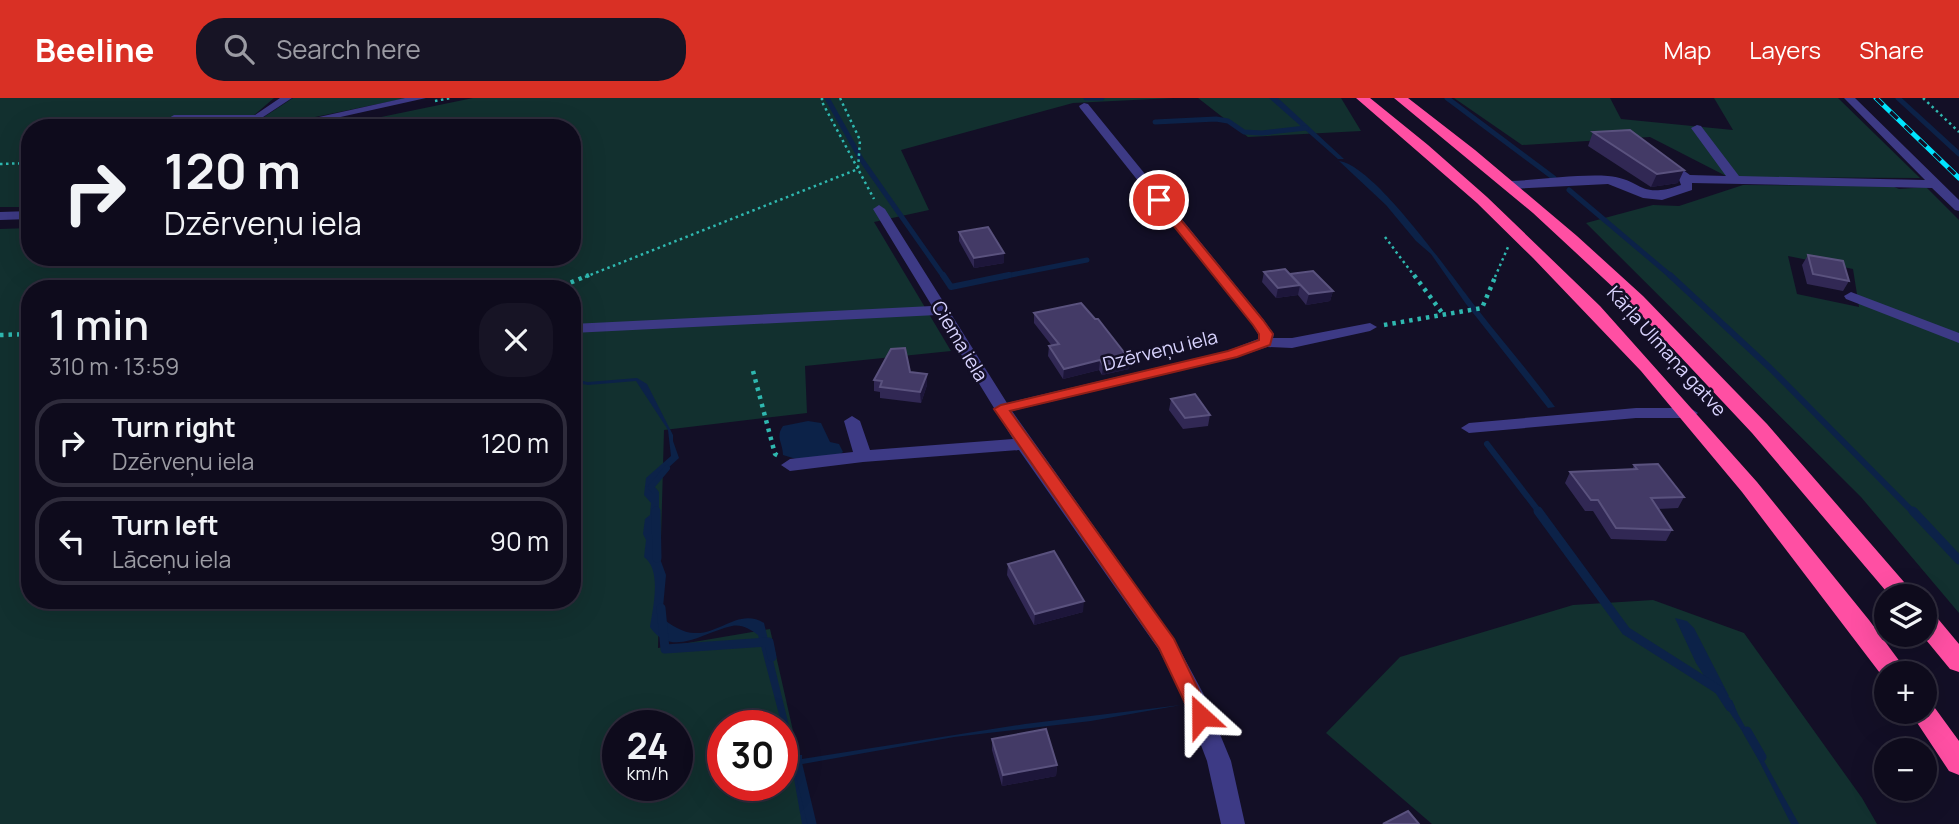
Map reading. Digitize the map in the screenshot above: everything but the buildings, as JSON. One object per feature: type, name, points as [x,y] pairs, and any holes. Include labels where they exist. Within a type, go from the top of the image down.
[{"type":"highway","name":"Kārļa Ulmaņa gatve","points":[[1362,98],[1469,186],[1612,326],[1690,413],[1886,661]]},
{"type":"highway","name":"Kārļa Ulmaņa gatve","points":[[1400,98],[1510,185],[1676,339],[1747,413],[1894,584]]},
{"type":"highway","points":[[1937,635],[1959,662]]},
{"type":"highway","points":[[1931,724],[1959,763]]},
{"type":"street","points":[[174,118],[257,118],[287,98]]},
{"type":"street","points":[[318,119],[421,98]]},
{"type":"street","points":[[1849,98],[1959,207]]},
{"type":"street","points":[[1084,106],[1258,323],[1266,334],[1265,342]]},
{"type":"street","points":[[1697,128],[1735,181]]},
{"type":"street","points":[[1510,185],[1609,180],[1647,195],[1662,196],[1688,187],[1685,179],[1674,167]]},
{"type":"street","points":[[1685,179],[1936,184]]},
{"type":"street","points":[[1672,203],[1735,181]]},
{"type":"street","name":"Ciema iela","points":[[879,209],[1024,444],[1167,645],[1192,694],[1219,761],[1233,824]]},
{"type":"street","points":[[0,216],[21,215]]},
{"type":"street","points":[[1851,296],[1959,338]]},
{"type":"street","points":[[581,329],[941,310]]},
{"type":"street","name":"Dzērveņu iela","points":[[1001,409],[1232,354],[1265,342],[1292,343],[1370,327]]},
{"type":"street","points":[[1469,428],[1636,413],[1690,413]]},
{"type":"street","points":[[852,421],[863,456]]},
{"type":"street","points":[[790,465],[863,456],[1024,444]]},
{"type":"path","points":[[823,98],[821,100],[879,209]]},
{"type":"path","points":[[839,98],[862,146],[858,169]]},
{"type":"path","points":[[1923,98],[1959,132]]},
{"type":"path","points":[[0,164],[21,163]]},
{"type":"path","points":[[576,280],[858,169]]},
{"type":"path","points":[[1385,237],[1443,314]]},
{"type":"path","points":[[1370,327],[1482,307],[1508,247]]},
{"type":"path","points":[[0,335],[21,334]]},
{"type":"path","points":[[753,371],[775,454],[790,465]]},
{"type":"green space","points":[[0,98],[274,98],[252,117],[21,119],[21,207],[0,207]]},
{"type":"green space","points":[[293,98],[407,98],[306,119],[261,119]]},
{"type":"green space","points":[[473,98],[1174,98],[1073,103],[901,150],[929,210],[874,222],[951,351],[805,366],[807,413],[664,430],[658,648],[770,629],[788,710],[707,710],[707,801],[798,801],[798,753],[814,824],[0,824],[0,229],[21,228],[21,266],[581,266],[581,119],[372,119]]},
{"type":"green space","points":[[1198,98],[1341,98],[1361,131],[1248,137]]},
{"type":"green space","points":[[1454,98],[1610,98],[1621,119],[1733,130],[1714,98],[1838,98],[1920,178],[1728,177],[1650,137],[1522,145]]},
{"type":"green space","points":[[1743,185],[1892,186],[1899,189],[1926,187],[1959,220],[1959,613],[1861,497],[1586,223],[1653,205],[1679,206]],"holes":[[[1788,256],[1853,269],[1859,307],[1797,294]]]},
{"type":"green space","points":[[1653,600],[1744,633],[1862,798],[1877,824],[1432,824],[1326,733],[1400,657],[1573,605]]},
{"type":"water","points":[[1269,98],[1278,98],[1344,159],[1338,159]]},
{"type":"water","points":[[1339,161],[1354,167],[1393,202],[1555,407],[1548,408],[1466,304],[1431,254],[1416,241],[1386,205]]},
{"type":"water","points":[[637,378],[647,384],[673,435],[679,458],[649,489],[657,497],[652,537],[666,575],[662,618],[692,633],[706,632],[747,618],[764,623],[785,710],[778,710],[758,635],[736,626],[678,642],[668,641],[650,627],[655,580],[650,563],[644,557],[646,540],[643,534],[651,503],[644,495],[646,478],[671,456],[668,430],[636,381],[588,385],[581,384],[581,381]]},
{"type":"water","points":[[808,421],[821,423],[830,442],[839,444],[843,452],[839,455],[796,459],[783,455],[779,437],[783,426]]},
{"type":"water","points":[[1675,618],[1687,621],[1694,628],[1729,696],[1715,693],[1696,663]]},
{"type":"water","points":[[1732,700],[1799,824],[1791,824],[1750,743],[1722,701]]},
{"type":"water","points":[[1181,705],[1091,721],[954,737],[798,765],[798,755],[802,755],[802,759],[1025,724]]},
{"type":"water","points":[[798,779],[812,824],[802,824],[798,801]]},
{"type":"waterway","points":[[827,98],[861,159],[944,277]]},
{"type":"waterway","points":[[1086,98],[1102,98]]},
{"type":"waterway","points":[[1447,98],[1554,178]]},
{"type":"waterway","points":[[1898,98],[1959,154]]},
{"type":"waterway","points":[[1155,122],[1216,119],[1228,121],[1244,132],[1262,133],[1306,128]]},
{"type":"waterway","points":[[1569,190],[1672,277]]},
{"type":"waterway","points":[[1001,277],[1087,260]]},
{"type":"waterway","points":[[943,275],[951,287],[1009,275]]},
{"type":"waterway","points":[[1670,275],[1770,368],[1914,513]]},
{"type":"waterway","points":[[1487,444],[1540,513]]},
{"type":"waterway","points":[[656,511],[656,493],[651,487],[667,468]]},
{"type":"waterway","points":[[656,511],[657,558]]},
{"type":"waterway","points":[[1538,511],[1626,631],[1719,690],[1730,707]]},
{"type":"waterway","points":[[1913,511],[1959,560]]},
{"type":"waterway","points":[[661,608],[665,649],[769,642],[772,657]]},
{"type":"waterway","points":[[1747,731],[1762,757]]},
{"type":"waterway","points":[[798,765],[812,824]]},
{"type":"railway","points":[[1876,98],[1959,178]]},
{"type":"route","points":[[1159,200],[1258,323],[1266,334],[1265,342],[1232,354],[1001,409],[1167,645],[1201,716]]}]
